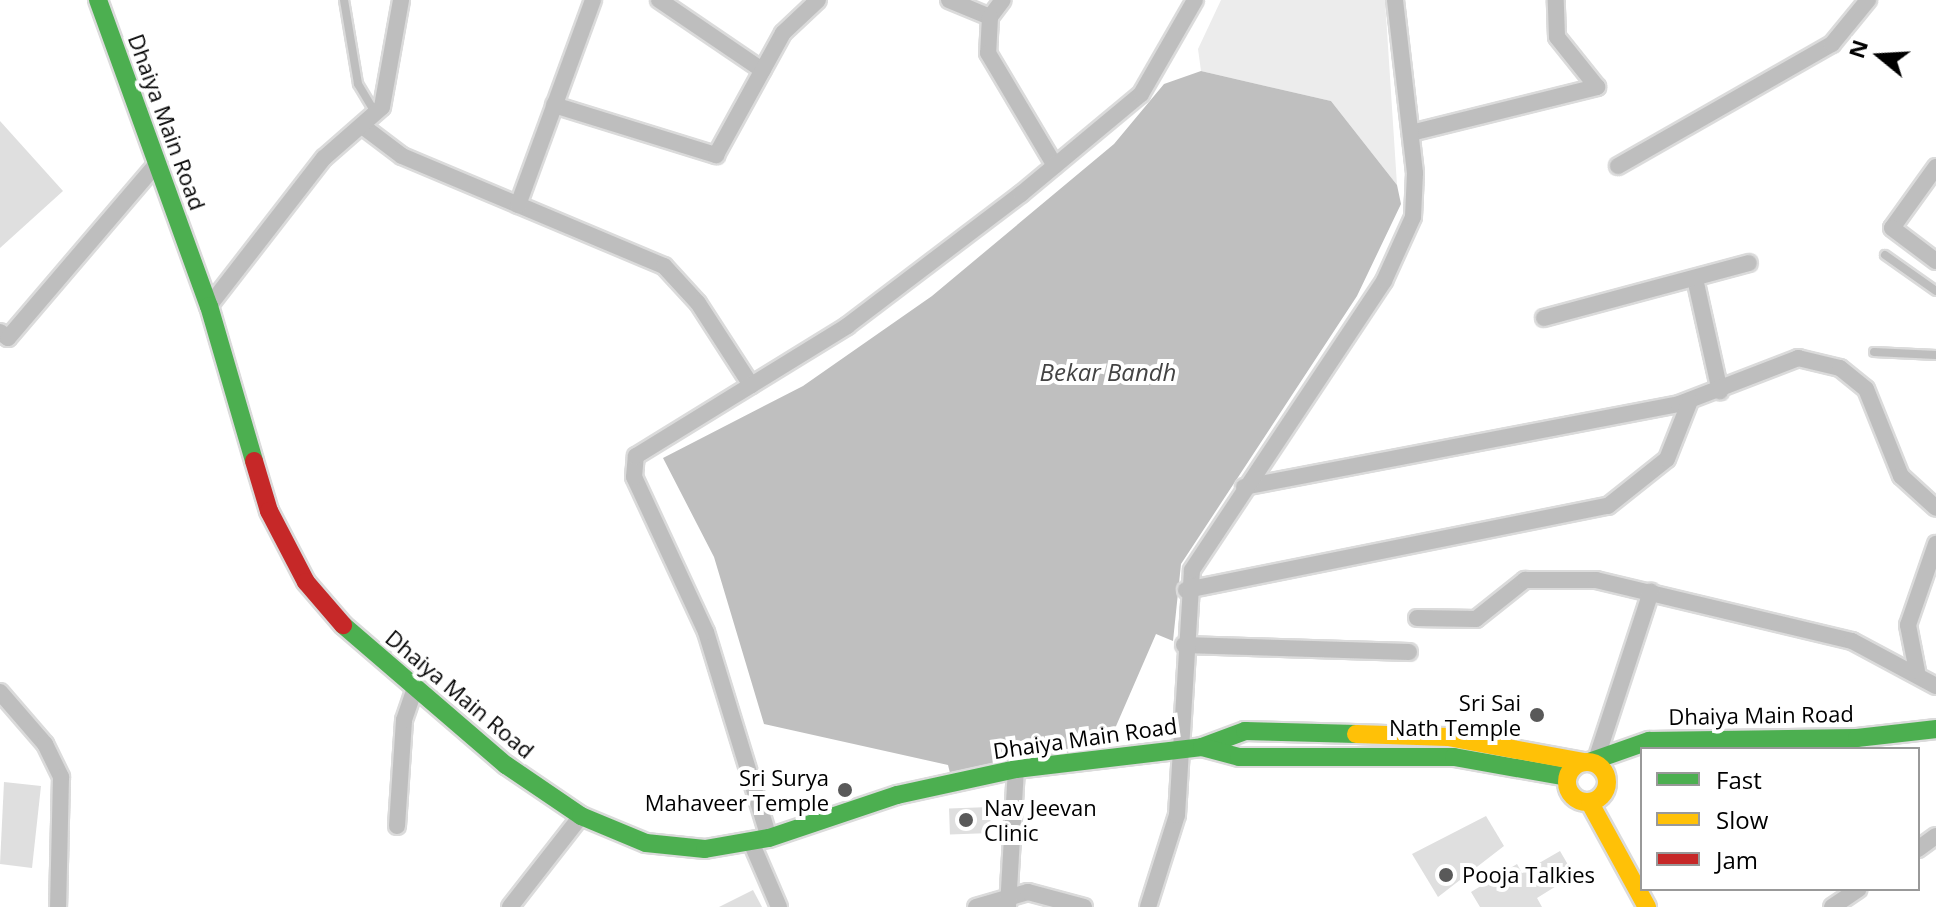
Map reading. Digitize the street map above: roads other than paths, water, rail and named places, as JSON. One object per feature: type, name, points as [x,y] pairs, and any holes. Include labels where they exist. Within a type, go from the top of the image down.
[{"type":"main road","name":"Dhaiya Main Road","points":[[98,0],[209,306],[286,548],[334,616],[415,688],[581,816],[672,848],[760,840],[897,795],[1016,769],[1202,747],[1239,757],[1454,757],[1567,777]]},
{"type":"main road","name":"Dhaiya Main Road","points":[[1593,763],[1649,741],[1857,738],[1936,729]]},
{"type":"main road","name":"Dhaiya Main Road","points":[[1202,747],[1245,731],[1368,732],[1507,744],[1593,763],[1640,761]]},
{"type":"main road","points":[[1597,798],[1573,798],[1567,777],[1593,763],[1597,798],[1647,907]]},
{"type":"main road","points":[[1597,798],[1640,868]]},
{"type":"street","points":[[209,306],[324,158],[371,122],[401,0]]},
{"type":"street","points":[[518,205],[593,0]]},
{"type":"street","points":[[659,0],[762,70]]},
{"type":"street","points":[[554,105],[716,155],[786,29],[804,21],[818,0]]},
{"type":"street","points":[[949,0],[990,17]]},
{"type":"street","points":[[1003,0],[990,17],[988,53],[1055,166]]},
{"type":"street","points":[[1148,907],[1177,815],[1186,590],[1197,560],[1407,238],[1416,197],[1395,0]]},
{"type":"street","points":[[1411,133],[1597,87],[1557,37],[1556,0]]},
{"type":"street","points":[[1618,166],[1832,44],[1868,0]]},
{"type":"street","points":[[779,907],[706,632],[634,467],[655,438],[751,385],[847,326],[1055,166],[1141,94],[1192,1]]},
{"type":"street","points":[[371,122],[402,156],[676,276],[751,385]]},
{"type":"street","points":[[0,332],[8,338],[156,165]]},
{"type":"street","points":[[1936,167],[1892,228],[1936,261]]},
{"type":"street","points":[[1544,318],[1696,283],[1749,263]]},
{"type":"street","points":[[1696,283],[1720,391]]},
{"type":"street","points":[[1244,487],[1690,401],[1720,391],[1786,359],[1840,368],[1866,389],[1901,476],[1936,508]]},
{"type":"street","points":[[1186,590],[1608,506],[1667,459],[1690,401]]},
{"type":"street","points":[[1917,671],[1908,625],[1936,544]]},
{"type":"street","points":[[1417,618],[1476,619],[1525,580],[1596,580],[1852,641],[1917,671],[1936,686]]},
{"type":"street","points":[[1593,763],[1651,592]]},
{"type":"street","points":[[1184,645],[1409,652]]},
{"type":"street","points":[[397,826],[404,720],[415,688]]},
{"type":"street","points":[[0,692],[21,721]]},
{"type":"street","points":[[0,707],[21,721],[45,744],[61,777],[58,907]]},
{"type":"street","points":[[1008,900],[1016,769]]},
{"type":"street","points":[[510,907],[581,816]]},
{"type":"street","points":[[1832,907],[1856,891]]},
{"type":"street","points":[[976,907],[1008,900],[1084,907]]},
{"type":"lane","points":[[344,0],[358,84],[371,122]]},
{"type":"lane","points":[[1885,255],[1936,291]]},
{"type":"lane","points":[[1874,352],[1936,355]]},
{"type":"water","name":"Bekar Bandh","points":[[1201,71],[1331,101],[1397,185],[1401,204],[1357,296],[1181,564],[1173,641],[1156,634],[1110,740],[950,773],[948,765],[764,724],[714,557],[663,458],[803,386],[932,296],[1114,144],[1164,84]]},
{"type":"place","name":"Sri Sai Nath Temple","points":[[1537,715]]},
{"type":"place","name":"Sri Surya Mahaveer Temple","points":[[845,790]]},
{"type":"place","name":"Nav Jeevan Clinic","points":[[966,820]]},
{"type":"place","name":"Pooja Talkies","points":[[1446,875]]}]
